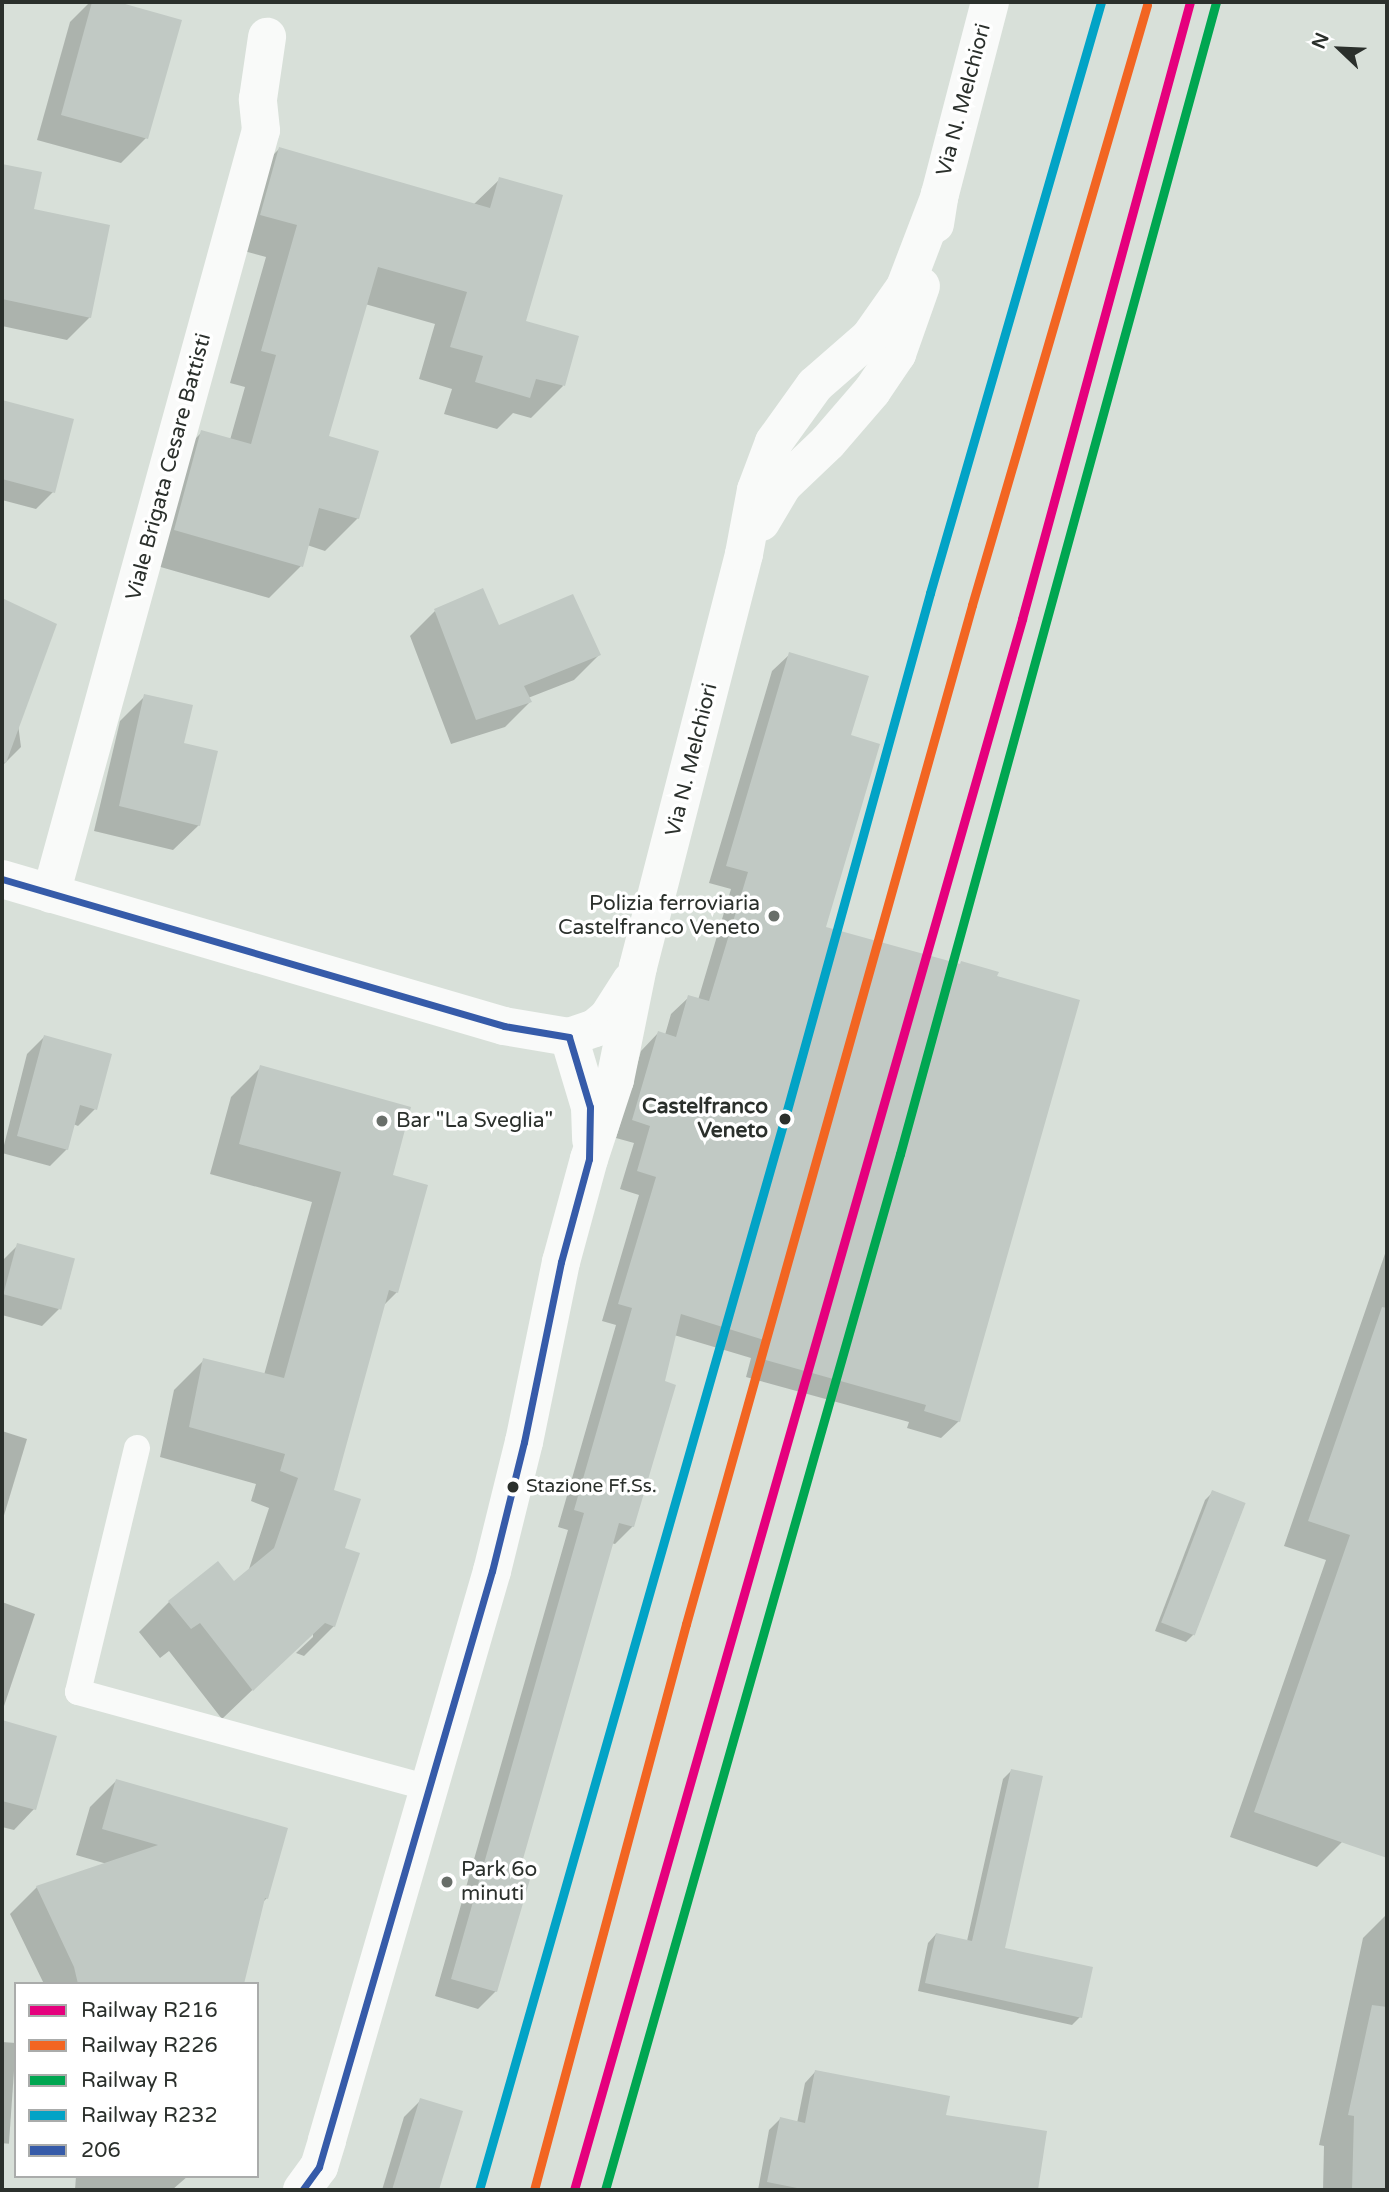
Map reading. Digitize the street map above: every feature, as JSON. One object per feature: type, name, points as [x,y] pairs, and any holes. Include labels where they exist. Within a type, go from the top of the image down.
[{"type":"street","name":"Via N. Melchiori","points":[[302,2190],[322,2158],[492,1571],[526,1430],[561,1262],[589,1159],[615,1080],[638,967],[744,554],[755,491],[774,442],[815,384],[870,337],[905,287],[939,198],[990,2]]},
{"type":"street","name":"Viale Brigata Cesare Battisti","points":[[51,894],[261,130],[258,99],[267,37]]},
{"type":"street","points":[[2,879],[504,1026],[569,1037]]},
{"type":"street","name":"Via N. Melchiori","points":[[589,1159],[592,1129],[590,1107],[569,1037],[595,1028],[608,1017],[638,967]]},
{"type":"lane","points":[[137,1448],[78,1692],[428,1788]]},
{"type":"building","points":[[92,2],[118,2],[182,20],[148,139],[61,115]]},
{"type":"building","points":[[279,147],[490,208],[499,177],[563,195],[526,321],[579,336],[565,386],[536,379],[530,398],[475,382],[483,356],[450,347],[467,292],[378,267],[329,436],[379,451],[359,519],[319,508],[303,567],[174,530],[201,430],[251,444],[276,355],[261,351],[297,225],[260,215]]},
{"type":"building","points":[[2,164],[42,172],[34,209],[110,225],[91,318],[2,299]]},
{"type":"building","points":[[2,400],[74,419],[55,493],[2,479]]},
{"type":"building","points":[[483,588],[499,625],[573,594],[601,655],[524,686],[532,702],[476,720],[434,609]]},
{"type":"building","points":[[2,598],[57,624],[6,763],[2,762]]},
{"type":"building","points":[[789,652],[869,676],[851,735],[880,744],[826,927],[960,964],[961,961],[999,972],[997,976],[1080,1000],[960,1422],[924,1411],[926,1405],[762,1359],[767,1341],[681,1314],[665,1381],[676,1385],[634,1527],[619,1523],[519,1873],[531,1876],[497,1992],[451,1979],[584,1513],[574,1510],[632,1308],[618,1304],[656,1177],[637,1171],[650,1126],[632,1120],[658,1031],[676,1037],[688,995],[709,1001],[748,872],[726,866]]},
{"type":"building","points":[[144,694],[193,705],[184,743],[218,751],[200,826],[119,806]]},
{"type":"building","points":[[44,1035],[112,1054],[97,1110],[80,1105],[68,1150],[17,1136]]},
{"type":"building","points":[[260,1065],[411,1107],[393,1175],[428,1185],[398,1293],[389,1290],[334,1490],[361,1499],[345,1548],[360,1553],[335,1627],[325,1623],[253,1691],[200,1623],[191,1629],[168,1601],[218,1561],[234,1581],[274,1548],[298,1478],[280,1471],[285,1454],[189,1427],[203,1358],[284,1378],[341,1172],[239,1144]]},
{"type":"building","points":[[17,1243],[75,1259],[61,1310],[3,1294]]},
{"type":"building","points":[[1382,1307],[1387,1308],[1387,1858],[1254,1812],[1350,1535],[1308,1521]]},
{"type":"building","points":[[1212,1490],[1246,1503],[1195,1635],[1161,1623]]},
{"type":"building","points":[[2,1720],[57,1736],[36,1810],[2,1801]]},
{"type":"building","points":[[1011,1769],[1043,1776],[1005,1948],[1093,1967],[1082,2018],[925,1983],[936,1933],[972,1941]]},
{"type":"building","points":[[116,1779],[288,1828],[268,1899],[265,1898],[244,1982],[78,1982],[74,1967],[36,1886],[158,1845],[102,1829]]},
{"type":"building","points":[[1372,2005],[1387,2007],[1387,2190],[1352,2190],[1354,2116],[1348,2115]]},
{"type":"building","points":[[815,2070],[950,2096],[946,2115],[1047,2131],[1038,2190],[807,2190],[767,2182],[780,2117],[805,2123]]},
{"type":"building","points":[[420,2098],[463,2111],[439,2190],[392,2190]]},
{"type":"rail line","name":"R232","points":[[479,2190],[784,1121],[930,593],[1101,2]]},
{"type":"rail line","name":"R216","points":[[574,2190],[1022,619],[1190,2]]},
{"type":"rail line","name":"R","points":[[605,2190],[900,1154],[1216,2]]},
{"type":"rail line","name":"R226","points":[[534,2190],[686,1624],[972,605],[1147,5]]},
{"type":"transit line","name":"206","points":[[2,879],[504,1026],[569,1037],[590,1107],[589,1159],[561,1262],[524,1442],[492,1571],[319,2167],[302,2190]]},
{"type":"place","name":"Polizia ferroviaria Castelfranco Veneto","points":[[774,916]]},
{"type":"place","name":"Castelfranco Veneto","points":[[785,1119]]},
{"type":"place","name":"Bar \"La Sveglia\"","points":[[382,1121]]},
{"type":"place","name":"Stazione Ff.Ss.","points":[[513,1487]]},
{"type":"place","name":"Park 6o minuti","points":[[447,1882]]}]
